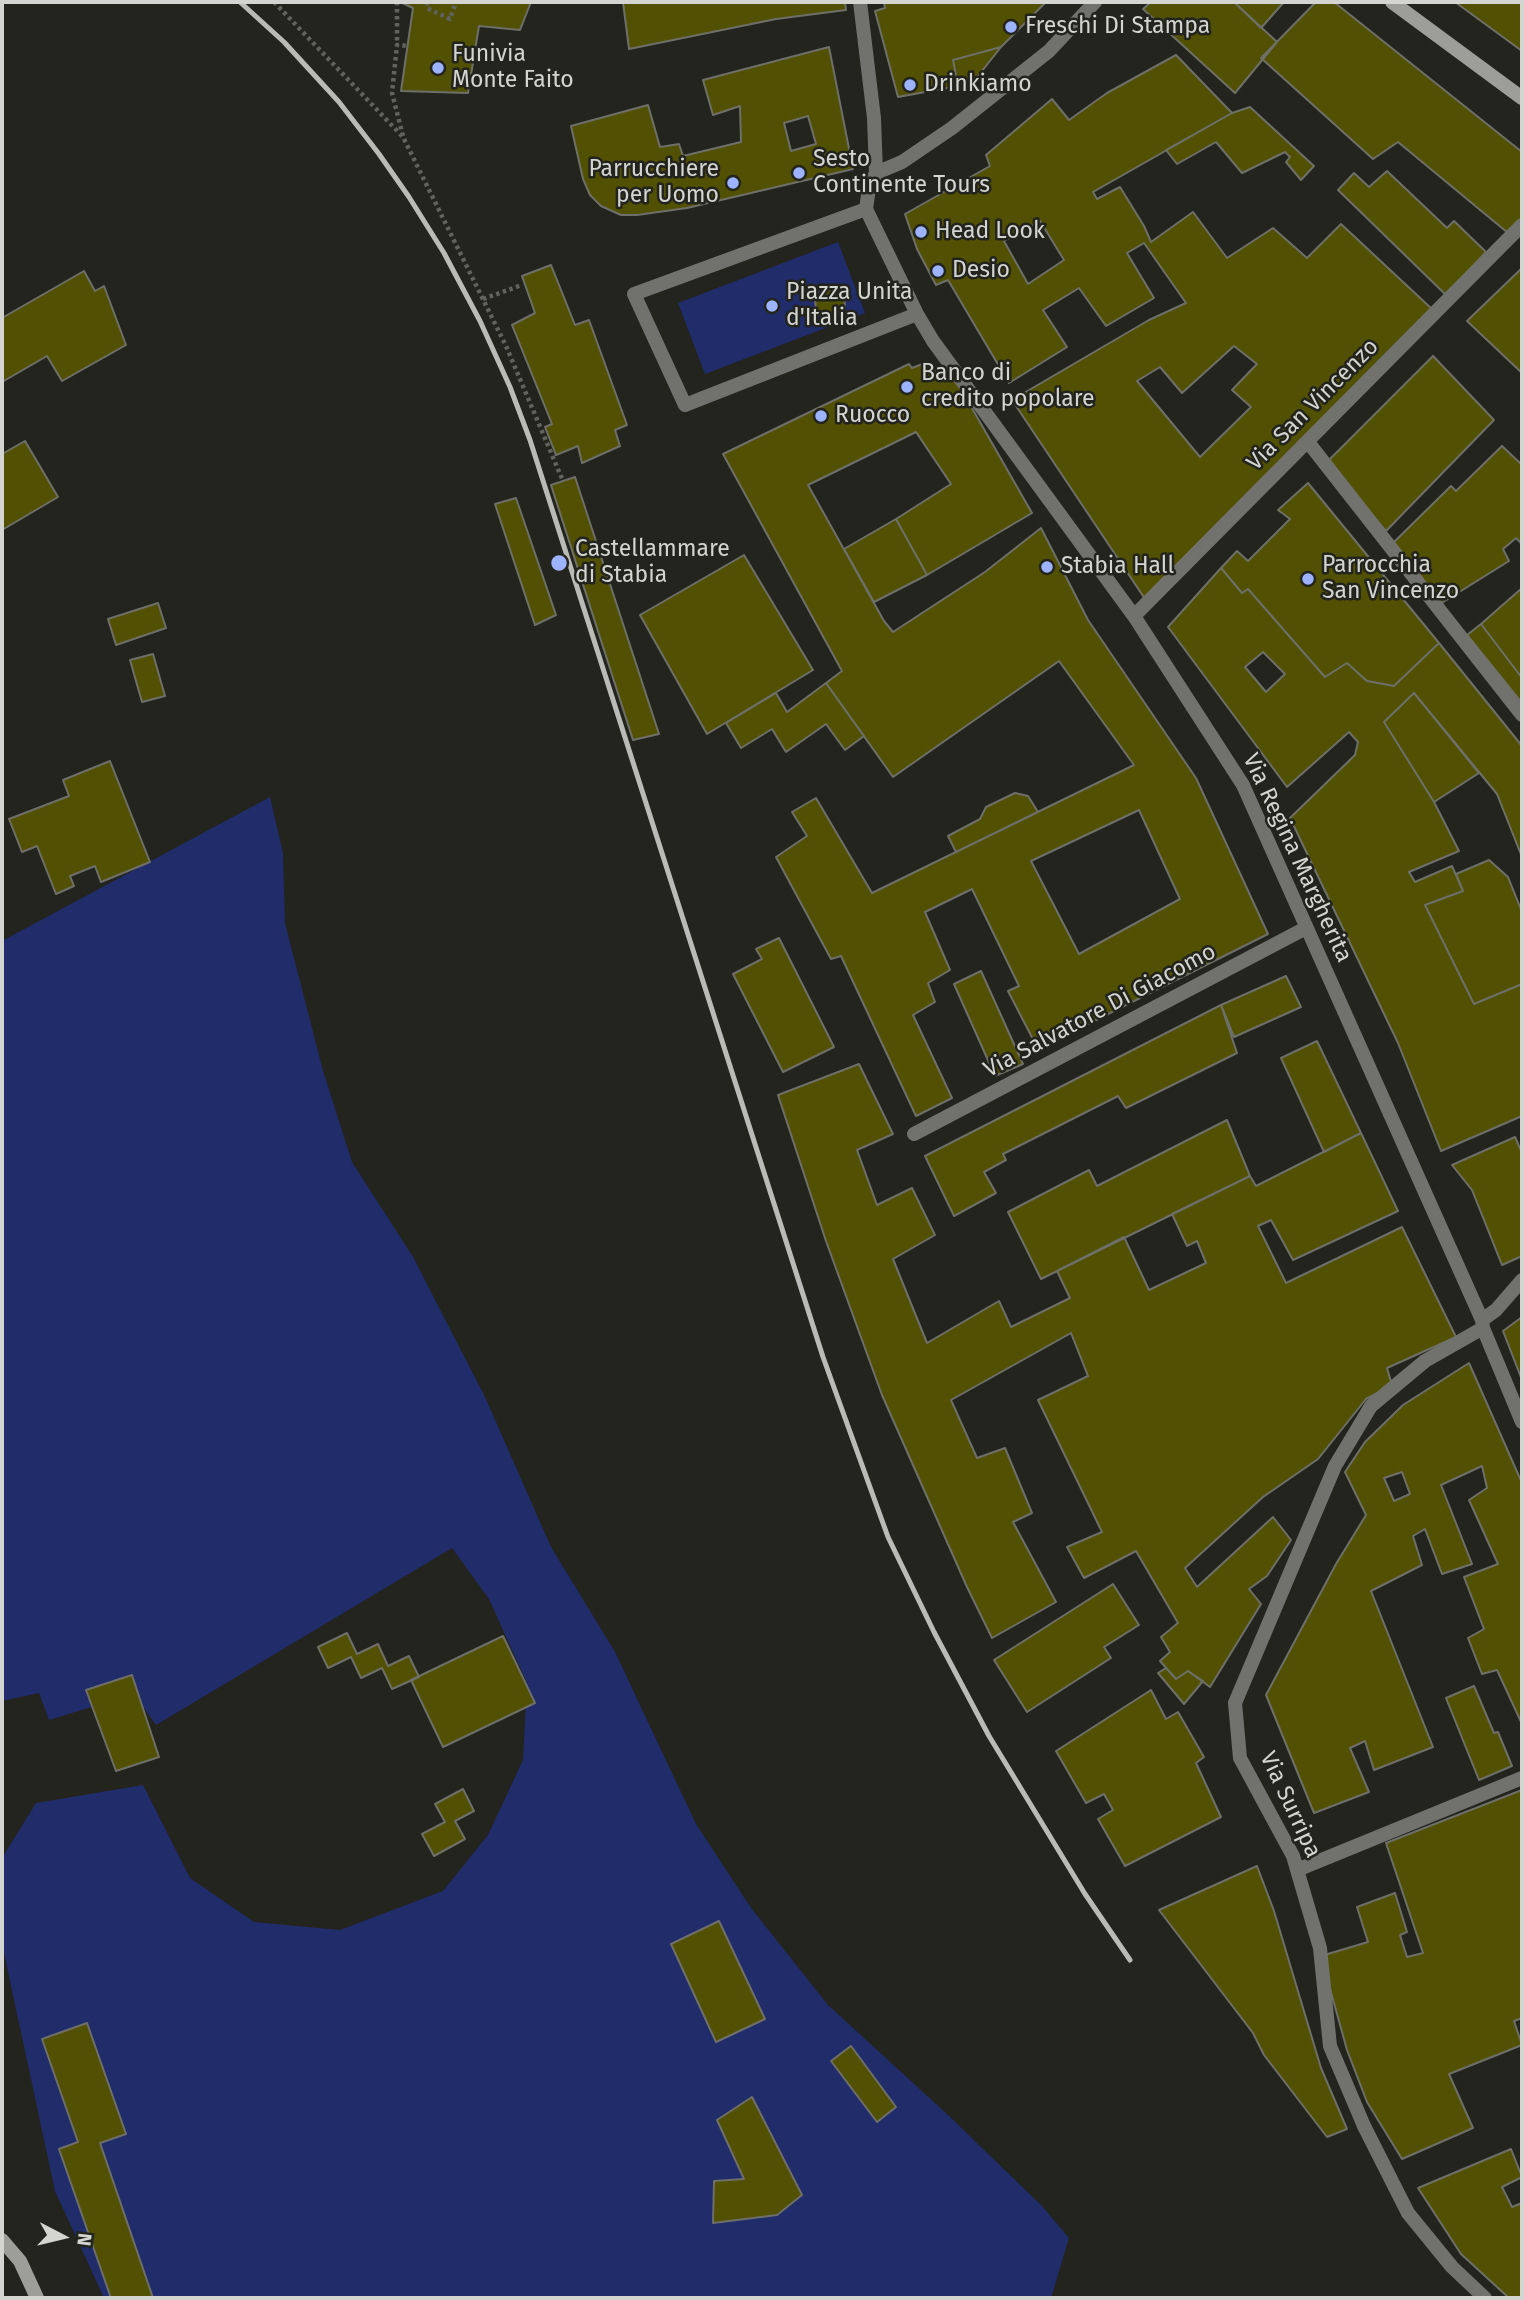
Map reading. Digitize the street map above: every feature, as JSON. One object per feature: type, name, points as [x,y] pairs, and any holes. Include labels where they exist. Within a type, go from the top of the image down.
[{"type":"street","points":[[860,2],[874,118],[876,173],[869,188],[866,209],[634,294],[685,405],[917,314]]},
{"type":"street","points":[[876,173],[902,162],[963,119],[1049,51],[1095,2]]},
{"type":"street","points":[[1392,2],[1522,98]]},
{"type":"street","name":"Via Regina Margherita","points":[[866,209],[933,341],[1134,616],[1243,785],[1483,1324],[1522,1422]]},
{"type":"street","name":"Via San Vincenzo","points":[[1134,616],[1522,225]]},
{"type":"street","points":[[1308,442],[1522,715]]},
{"type":"street","name":"Via Salvatore Di Giacomo","points":[[914,1134],[1307,928]]},
{"type":"street","name":"Via Surripa","points":[[1485,2298],[1452,2267],[1408,2213],[1364,2126],[1331,2046],[1320,1948],[1293,1856],[1240,1758],[1235,1703],[1335,1466],[1371,1406],[1425,1361],[1483,1324],[1522,1280]]},
{"type":"street","points":[[1297,1870],[1522,1779]]},
{"type":"street","points":[[2,2239],[20,2261],[37,2298]]},
{"type":"path","points":[[274,2],[403,137]]},
{"type":"path","points":[[397,2],[397,45],[392,93],[403,137],[506,346],[563,481]]},
{"type":"path","points":[[427,2],[427,8],[450,19],[456,2]]},
{"type":"path","points":[[397,45],[408,46]]},
{"type":"path","points":[[483,299],[522,285]]},
{"type":"shaded area","points":[[838,242],[865,313],[705,374],[678,303]]},
{"type":"shaded area","points":[[270,797],[283,853],[285,923],[323,1071],[352,1162],[413,1257],[485,1397],[551,1547],[615,1652],[696,1824],[751,1908],[828,2005],[948,2115],[1042,2206],[1069,2238],[1051,2298],[104,2298],[55,2191],[4,1953],[2,1858],[36,1803],[143,1785],[190,1878],[254,1922],[340,1930],[443,1891],[488,1835],[523,1760],[527,1683],[489,1599],[452,1548],[156,1725],[134,1694],[49,1720],[39,1693],[2,1701],[2,941]]},
{"type":"building","name":"Funivia Monte Faito","points":[[400,2],[531,2],[520,30],[479,26],[468,93],[401,91],[413,8]]},
{"type":"building","points":[[623,2],[845,2],[846,10],[776,19],[629,49]]},
{"type":"building","points":[[884,2],[1046,2],[1001,47],[953,60],[958,86],[898,97],[875,11],[885,8]]},
{"type":"building","points":[[1151,2],[1234,2],[1277,42],[1235,93],[1143,9]]},
{"type":"building","points":[[1234,2],[1284,2],[1261,28]]},
{"type":"building","points":[[1316,2],[1334,2],[1522,152],[1522,219],[1508,233],[1398,142],[1373,159],[1261,58]]},
{"type":"building","points":[[1455,2],[1522,2],[1522,51]]},
{"type":"building","points":[[829,47],[853,169],[687,208],[621,215],[601,206],[590,195],[583,179],[571,126],[648,105],[660,147],[679,144],[683,156],[741,142],[740,106],[713,115],[703,80]],"holes":[[[808,116],[816,144],[791,151],[784,123]]]},
{"type":"building","points":[[1001,47],[978,76],[958,86],[953,60]]},
{"type":"building","points":[[1176,55],[1232,113],[1093,192],[1097,199],[1120,187],[1151,242],[1193,212],[1227,258],[1273,228],[1307,258],[1341,224],[1433,310],[1145,599],[1012,400],[1149,320],[1186,303],[1144,243],[1127,253],[1154,298],[1106,326],[1079,288],[1043,310],[1067,347],[1009,383],[948,280],[936,285],[917,249],[905,214],[990,166],[986,155],[1052,99],[1069,120],[1107,93]],"holes":[[[1040,221],[1064,260],[1028,284],[1004,241]],[[1234,346],[1257,364],[1232,390],[1251,407],[1200,457],[1137,381],[1160,367],[1182,393]]]},
{"type":"building","points":[[1250,107],[1314,166],[1301,180],[1286,162],[1290,157],[1285,152],[1242,173],[1216,142],[1177,164],[1166,150],[1232,113]]},
{"type":"building","points":[[1387,171],[1447,228],[1454,221],[1486,252],[1446,295],[1338,190],[1354,173],[1369,187]]},
{"type":"building","points":[[551,265],[575,325],[589,320],[627,425],[615,430],[620,446],[582,463],[578,446],[556,455],[545,427],[552,424],[512,325],[535,313],[522,276]]},
{"type":"building","points":[[1522,268],[1522,373],[1467,321]]},
{"type":"building","points":[[84,271],[95,291],[104,286],[126,345],[62,381],[47,356],[2,382],[2,318]]},
{"type":"building","points":[[833,288],[844,294],[845,307],[841,312],[828,317],[822,316],[816,312],[815,298],[819,293]]},
{"type":"building","points":[[1433,356],[1494,420],[1386,531],[1326,463]]},
{"type":"building","points":[[925,363],[944,378],[953,375],[1032,513],[927,575],[896,519],[951,484],[916,432],[808,485],[884,621],[893,632],[985,572],[1041,528],[1088,620],[1196,778],[1268,934],[1038,1049],[1008,991],[1019,986],[972,889],[925,912],[950,970],[928,983],[935,1002],[913,1015],[952,1098],[916,1116],[841,956],[831,959],[776,857],[807,836],[792,812],[816,798],[872,893],[1134,765],[1059,661],[893,777],[826,683],[842,671],[723,454],[909,364],[912,368]],"holes":[[[1139,810],[1180,899],[1079,954],[1031,861]]]},
{"type":"building","points":[[25,441],[58,497],[2,530],[2,454]]},
{"type":"building","points":[[1502,446],[1522,465],[1522,544],[1516,538],[1503,549],[1509,561],[1440,604],[1390,546],[1451,486],[1456,491]]},
{"type":"building","points":[[575,477],[659,734],[633,740],[551,485]]},
{"type":"building","name":"Parrocchia San Vincenzo","points":[[1308,483],[1439,643],[1394,686],[1367,681],[1347,663],[1325,677],[1248,589],[1242,593],[1221,568],[1237,551],[1248,561],[1290,519],[1278,510]]},
{"type":"building","points":[[516,498],[556,615],[535,625],[495,504]]},
{"type":"building","points":[[896,519],[927,575],[874,602],[844,549]]},
{"type":"building","points":[[744,555],[813,670],[707,734],[640,615]]},
{"type":"building","points":[[1221,568],[1242,593],[1248,589],[1325,677],[1347,663],[1367,681],[1394,686],[1439,643],[1522,746],[1522,857],[1497,794],[1414,693],[1384,722],[1434,802],[1459,851],[1409,872],[1415,882],[1452,866],[1463,891],[1425,905],[1474,1004],[1522,984],[1522,1116],[1441,1151],[1398,1043],[1290,818],[1355,755],[1358,742],[1349,732],[1287,787],[1168,627]],"holes":[[[1263,652],[1285,674],[1266,692],[1245,667]]]},
{"type":"building","points":[[1522,588],[1522,678],[1481,624]]},
{"type":"building","points":[[158,603],[166,628],[116,645],[108,619]]},
{"type":"building","points":[[1481,624],[1522,678],[1522,703],[1467,635]]},
{"type":"building","points":[[153,654],[165,696],[142,702],[130,660]]},
{"type":"building","points":[[826,683],[864,736],[845,750],[826,724],[786,752],[772,729],[741,748],[726,723],[776,693],[787,712]]},
{"type":"building","points":[[1414,693],[1479,773],[1434,802],[1384,722]]},
{"type":"building","points":[[110,761],[150,862],[101,882],[95,866],[70,876],[74,886],[56,894],[37,846],[22,852],[9,819],[69,796],[63,780]]},
{"type":"building","points":[[1015,793],[1028,796],[1038,812],[956,852],[948,836],[980,819],[986,807]]},
{"type":"building","points":[[1489,860],[1508,877],[1522,912],[1522,984],[1474,1004],[1425,905],[1463,891],[1456,874]]},
{"type":"building","points":[[779,938],[834,1047],[783,1072],[733,974],[762,959],[756,949]]},
{"type":"building","points":[[981,971],[1023,1064],[995,1076],[954,984]]},
{"type":"building","points":[[1286,976],[1301,1007],[1234,1037],[1221,1005]]},
{"type":"building","points":[[1221,1005],[1237,1053],[1126,1108],[1118,1096],[1003,1154],[1006,1160],[984,1172],[996,1193],[954,1216],[925,1156]]},
{"type":"building","points":[[1317,1041],[1361,1133],[1324,1152],[1281,1058]]},
{"type":"building","points":[[859,1064],[893,1134],[857,1150],[877,1205],[912,1188],[935,1235],[893,1259],[927,1343],[999,1301],[1011,1327],[1070,1298],[1057,1271],[1124,1237],[1149,1290],[1206,1263],[1197,1241],[1187,1246],[1172,1214],[1250,1176],[1256,1186],[1361,1133],[1398,1211],[1293,1260],[1271,1220],[1258,1226],[1286,1283],[1402,1227],[1456,1337],[1387,1368],[1392,1385],[1366,1399],[1318,1459],[1263,1497],[1185,1568],[1197,1587],[1273,1517],[1291,1540],[1267,1576],[1249,1589],[1261,1604],[1210,1687],[1188,1671],[1176,1679],[1160,1661],[1170,1652],[1161,1637],[1178,1623],[1136,1551],[1084,1578],[1067,1547],[1102,1532],[1038,1400],[1088,1376],[1071,1333],[951,1400],[977,1458],[1005,1448],[1032,1513],[1013,1522],[1056,1602],[992,1638],[882,1395],[826,1241],[778,1095]]},
{"type":"building","points":[[1227,1120],[1250,1176],[1041,1279],[1008,1212],[1089,1170],[1097,1186]]},
{"type":"building","points":[[1515,1137],[1522,1153],[1522,1256],[1502,1265],[1472,1190],[1452,1165]]},
{"type":"building","points":[[1522,1317],[1522,1380],[1503,1331]]},
{"type":"building","points":[[1469,1363],[1522,1483],[1522,1724],[1497,1670],[1482,1674],[1468,1638],[1484,1629],[1464,1577],[1498,1564],[1469,1500],[1487,1488],[1482,1466],[1441,1485],[1472,1564],[1442,1574],[1425,1529],[1413,1536],[1422,1565],[1371,1591],[1433,1747],[1374,1770],[1365,1741],[1350,1748],[1369,1792],[1314,1813],[1266,1695],[1336,1564],[1366,1515],[1345,1472],[1365,1442],[1403,1405]],"holes":[[[1402,1472],[1410,1494],[1394,1501],[1384,1478]]]},
{"type":"building","points":[[1113,1584],[1139,1625],[1104,1647],[1111,1658],[1027,1712],[994,1660]]},
{"type":"building","points":[[347,1633],[357,1654],[378,1644],[388,1666],[409,1656],[419,1677],[392,1689],[382,1668],[361,1678],[351,1657],[328,1668],[318,1647]]},
{"type":"building","points":[[503,1636],[535,1703],[443,1747],[411,1680]]},
{"type":"building","points":[[1166,1668],[1176,1679],[1188,1671],[1203,1681],[1184,1704],[1158,1673]]},
{"type":"building","points":[[132,1675],[159,1757],[116,1771],[86,1690]]},
{"type":"building","points":[[1474,1686],[1494,1733],[1498,1732],[1512,1766],[1479,1780],[1446,1698]]},
{"type":"building","points":[[1151,1690],[1166,1719],[1178,1712],[1204,1757],[1196,1763],[1221,1817],[1125,1866],[1098,1819],[1113,1810],[1104,1794],[1086,1803],[1056,1751]]},
{"type":"building","points":[[463,1789],[474,1811],[455,1821],[465,1839],[434,1856],[422,1834],[445,1822],[435,1804]]},
{"type":"building","points":[[1522,1790],[1522,2018],[1514,2021],[1522,2045],[1449,2074],[1473,2128],[1402,2159],[1367,2102],[1347,2050],[1321,1956],[1368,1942],[1357,1907],[1395,1893],[1407,1932],[1400,1935],[1407,1957],[1423,1953],[1386,1843]]},
{"type":"building","points":[[1257,1866],[1274,1911],[1321,2068],[1347,2129],[1327,2137],[1264,2055],[1253,2033],[1159,1910]]},
{"type":"building","points":[[719,1921],[765,2019],[716,2042],[671,1944]]},
{"type":"building","points":[[87,2023],[126,2134],[100,2143],[153,2298],[111,2298],[59,2149],[78,2142],[42,2039]]},
{"type":"building","points":[[851,2046],[896,2107],[877,2122],[831,2061]]},
{"type":"building","points":[[752,2097],[802,2195],[777,2215],[713,2223],[714,2181],[744,2179],[717,2120]]},
{"type":"building","points":[[1511,2149],[1522,2177],[1502,2187],[1512,2207],[1522,2203],[1522,2298],[1509,2298],[1461,2254],[1418,2188]]},
{"type":"railway","points":[[240,2],[284,42],[339,102],[379,154],[444,253],[480,321],[530,440],[823,1357],[888,1537],[989,1736],[1085,1894],[1130,1960]]},
{"type":"place","name":"Freschi Di Stampa","points":[[1011,27]]},
{"type":"place","name":"Funivia Monte Faito","points":[[438,68]]},
{"type":"place","name":"Drinkiamo","points":[[910,85]]},
{"type":"place","name":"Sesto Continente Tours","points":[[799,173]]},
{"type":"place","name":"Parrucchiere per Uomo","points":[[733,183]]},
{"type":"place","name":"Head Look","points":[[921,232]]},
{"type":"place","name":"Desio","points":[[938,271]]},
{"type":"place","name":"Piazza Unita d'Italia","points":[[772,306]]},
{"type":"place","name":"Banco di credito popolare","points":[[907,387]]},
{"type":"place","name":"Ruocco","points":[[821,416]]},
{"type":"place","name":"Castellammare di Stabia","points":[[559,563]]},
{"type":"place","name":"Stabia Hall","points":[[1047,567]]},
{"type":"place","name":"Parrocchia San Vincenzo","points":[[1308,579]]}]
